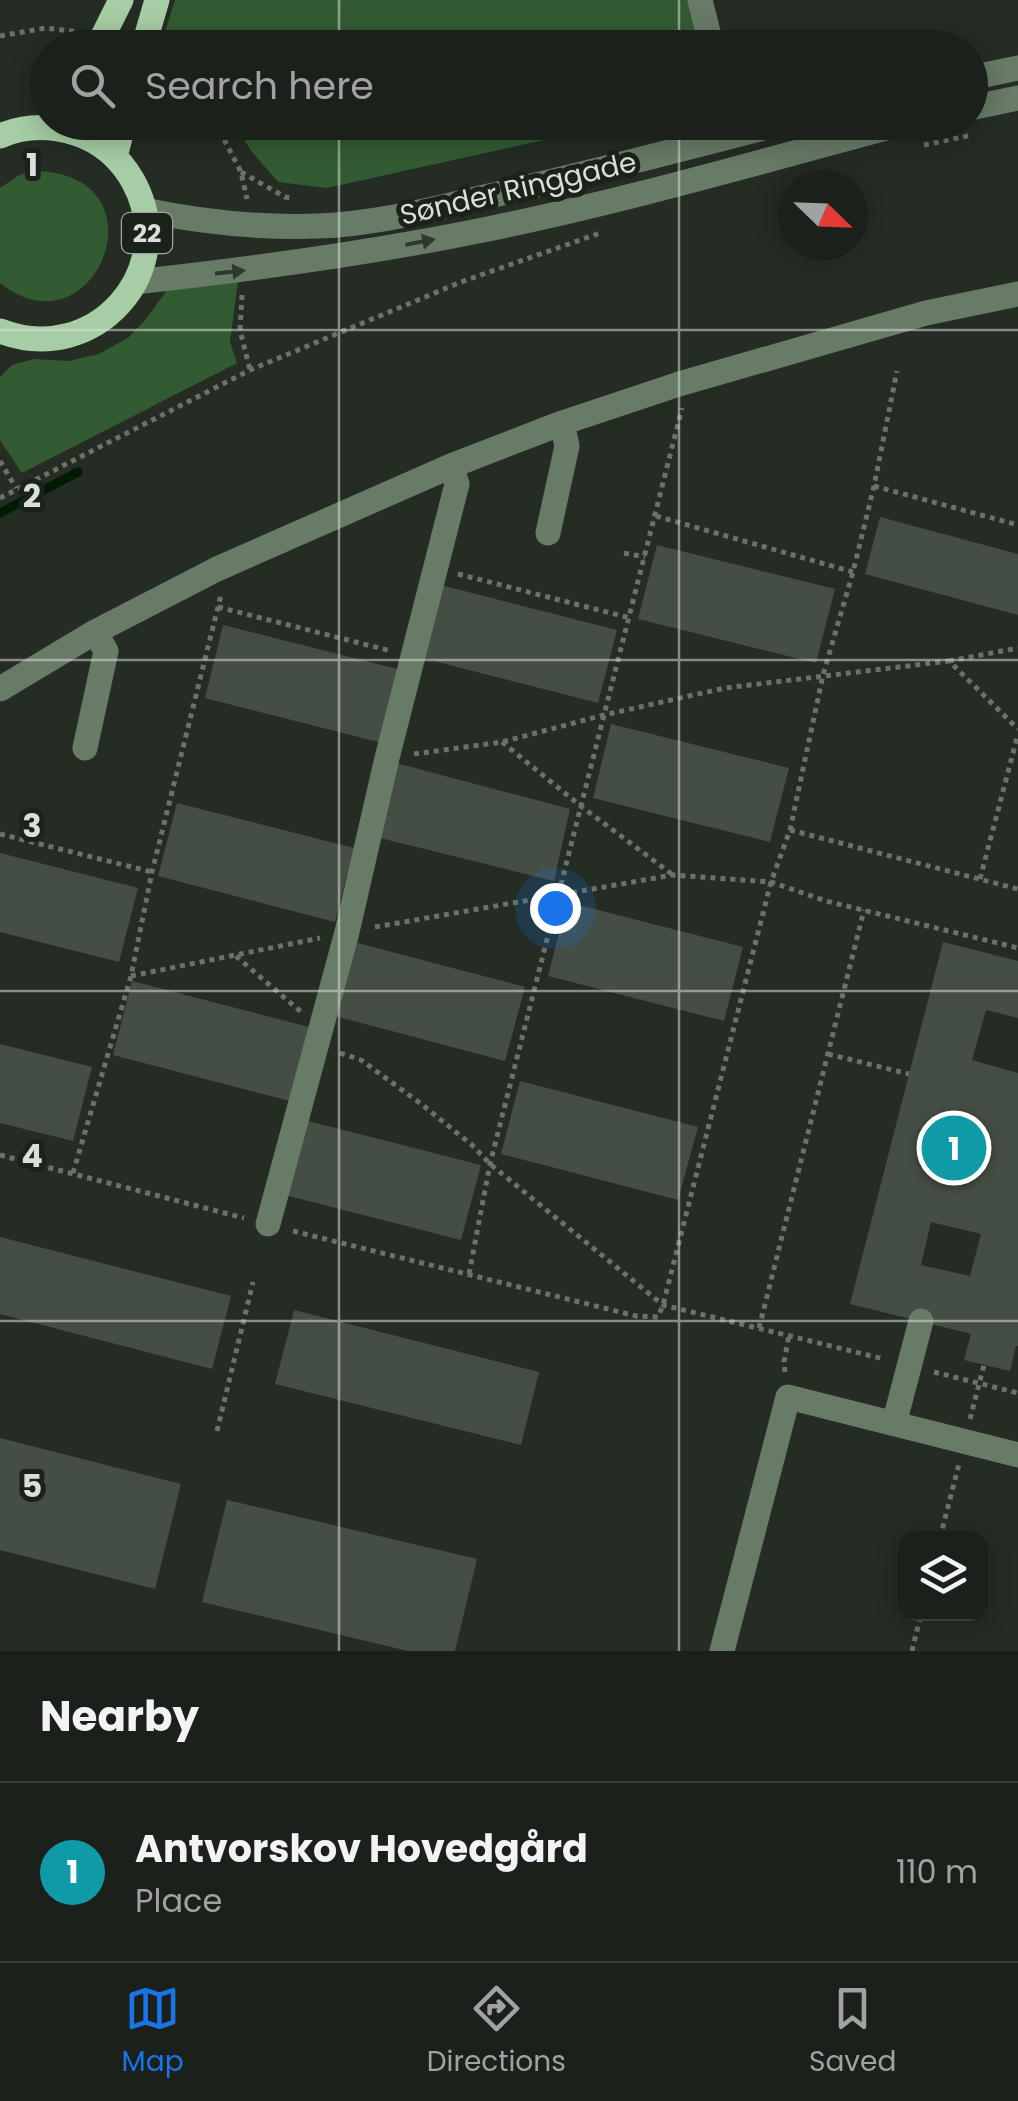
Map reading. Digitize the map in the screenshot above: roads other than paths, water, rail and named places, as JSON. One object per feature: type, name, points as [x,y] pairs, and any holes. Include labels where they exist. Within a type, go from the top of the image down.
[{"type":"main road","points":[[106,30],[121,0]]},
{"type":"main road","points":[[148,30],[157,0]]},
{"type":"main road","name":"22","points":[[0,136],[30,127]]},
{"type":"main road","name":"22","points":[[5,339],[52,340],[88,329],[118,308],[139,276],[148,240],[144,200],[124,165],[95,140]]},
{"type":"main road","points":[[115,157],[119,140]]},
{"type":"street","points":[[700,0],[708,30]]},
{"type":"street","points":[[988,74],[1018,68]]},
{"type":"street","points":[[988,104],[1018,98]]},
{"type":"street","name":"Sønder Ringgade","points":[[144,210],[248,225],[321,226],[401,216],[564,179],[694,140]]},
{"type":"street","points":[[734,140],[741,166]]},
{"type":"street","name":"Sønder Ringgade","points":[[135,282],[400,246],[572,210],[741,166],[884,140]]},
{"type":"street","points":[[0,688],[95,632],[218,569],[451,466],[562,422],[926,313],[1018,294]]},
{"type":"street","points":[[548,533],[567,446],[562,422]]},
{"type":"street","points":[[268,1224],[322,1030],[457,484],[451,466]]},
{"type":"street","points":[[85,748],[106,652],[95,632]]},
{"type":"street","points":[[894,1424],[921,1321]]},
{"type":"street","points":[[722,1651],[788,1398],[1018,1455]]},
{"type":"waterway","points":[[0,513],[78,472]]},
{"type":"place","name":"Antvorskov Hovedgård","points":[[954,1148]]}]
